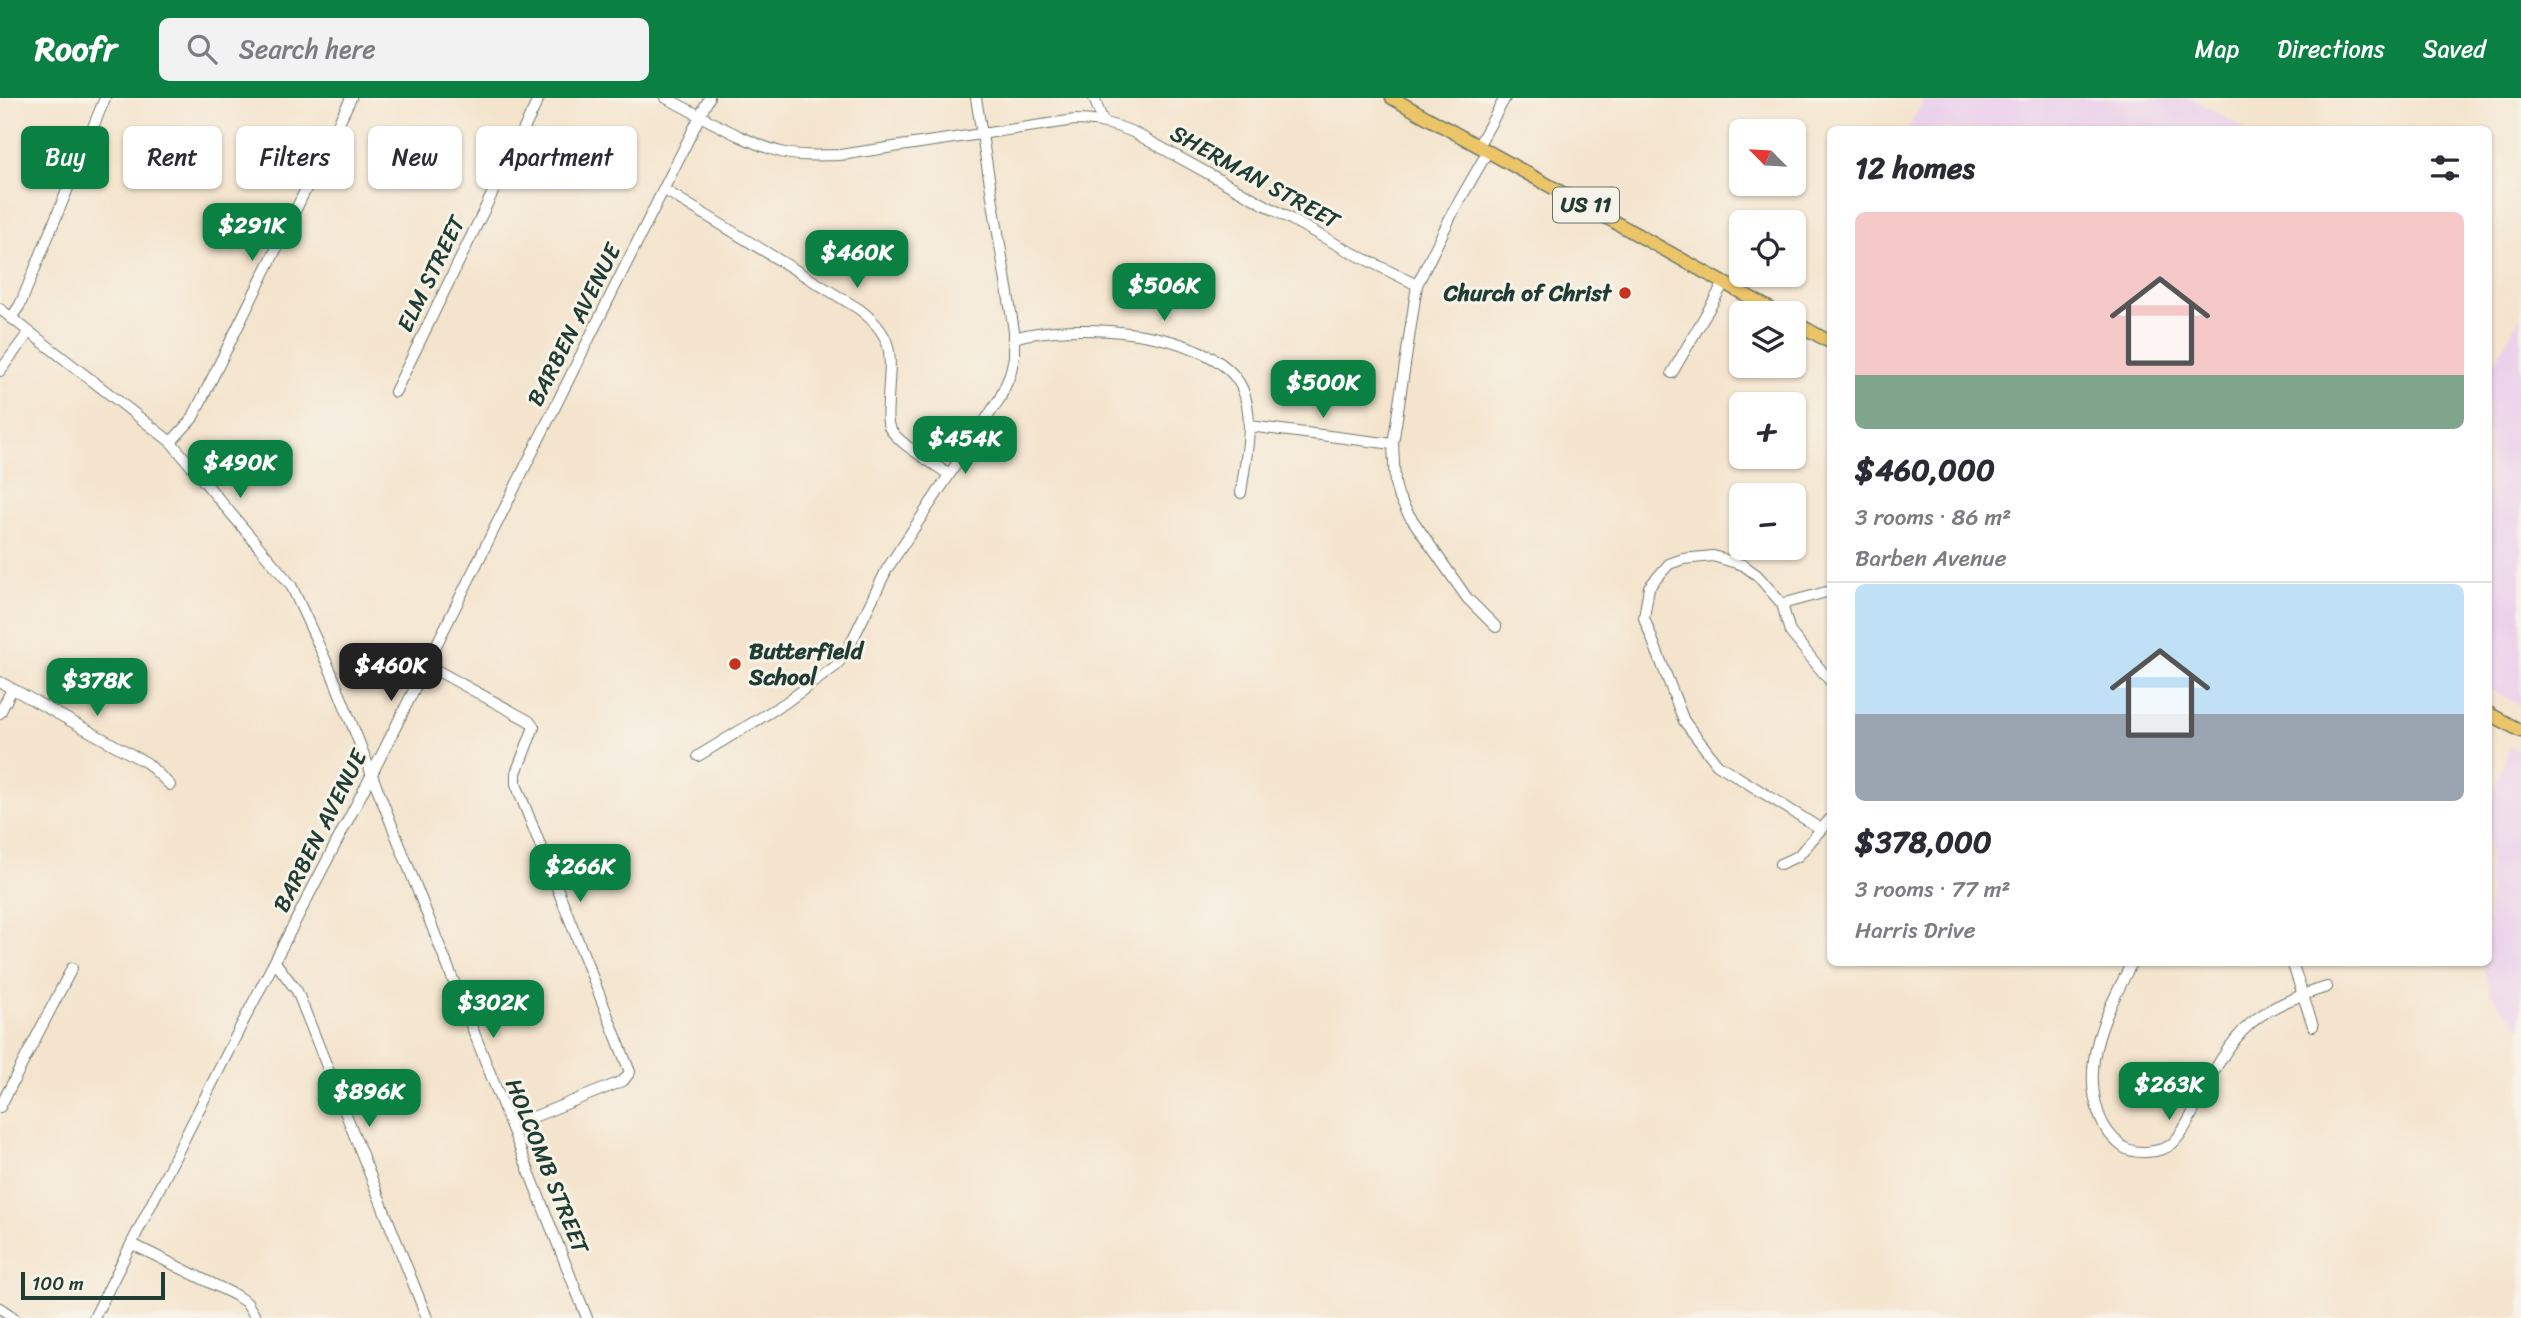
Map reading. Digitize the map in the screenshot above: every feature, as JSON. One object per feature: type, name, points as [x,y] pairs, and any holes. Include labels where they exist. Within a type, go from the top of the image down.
[{"type":"main road","name":"US 11","points":[[1392,98],[1757,301]]},
{"type":"main road","points":[[1806,329],[1827,340]]},
{"type":"main road","points":[[2492,715],[2521,731]]},
{"type":"street","points":[[11,318],[20,305],[105,98]]},
{"type":"street","points":[[171,442],[192,419],[351,98]]},
{"type":"street","name":"ELM STREET","points":[[395,392],[540,98]]},
{"type":"street","name":"SHERMAN STREET","points":[[666,98],[767,148],[808,156],[840,155],[1075,120],[1103,122],[1133,132],[1345,249],[1417,285]]},
{"type":"street","name":"BARBEN AVENUE","points":[[94,1318],[427,665],[709,98]]},
{"type":"street","points":[[698,756],[785,703],[836,666],[848,649],[887,569],[1000,398],[1010,375],[1014,338],[976,98]]},
{"type":"street","points":[[1094,98],[1103,122]]},
{"type":"street","points":[[1496,627],[1467,598],[1407,512],[1395,483],[1393,444],[1417,285],[1505,98]]},
{"type":"street","points":[[663,189],[816,282],[876,322],[889,347],[889,426],[897,438],[948,474]]},
{"type":"street","points":[[1672,373],[1724,283]]},
{"type":"street","name":"HOLCOMB STREET","points":[[0,309],[171,442],[291,585],[332,674],[587,1318]]},
{"type":"street","points":[[1014,338],[1029,333],[1062,330],[1122,331],[1176,341],[1226,368],[1239,382],[1249,410],[1241,493]]},
{"type":"street","points":[[0,371],[29,332]]},
{"type":"street","points":[[1249,426],[1393,444]]},
{"type":"street","points":[[1821,829],[1717,764],[1684,721],[1644,618],[1649,587],[1670,564],[1696,556],[1713,555],[1743,565],[1756,575],[1782,604],[1790,632],[1827,677]]},
{"type":"street","points":[[1782,604],[1827,592]]},
{"type":"street","points":[[427,665],[529,721],[534,727],[516,773],[516,784],[630,1072],[624,1081],[511,1126]]},
{"type":"street","points":[[0,682],[147,763],[170,785]]},
{"type":"street","points":[[0,713],[12,689]]},
{"type":"street","points":[[1780,864],[1798,856],[1827,822]]},
{"type":"street","points":[[275,962],[298,991],[427,1318]]},
{"type":"street","points":[[2130,966],[2104,1020],[2094,1050],[2093,1077],[2094,1099],[2100,1119],[2113,1139],[2130,1151],[2151,1151],[2171,1144],[2187,1125],[2221,1060],[2251,1023],[2276,1007],[2327,987]]},
{"type":"street","points":[[2294,966],[2313,1026]]},
{"type":"street","points":[[0,1107],[72,968]]},
{"type":"street","points":[[132,1244],[235,1295],[247,1303],[256,1318]]},
{"type":"street","points":[[0,1308],[13,1318]]},
{"type":"shaded area","points":[[1924,98],[2191,98],[2241,126],[1910,126]]},
{"type":"shaded area","points":[[2521,315],[2521,706],[2492,690],[2492,368]]},
{"type":"shaded area","points":[[2510,746],[2521,752],[2521,1029],[2491,994],[2483,966],[2492,966],[2492,795]]},
{"type":"place","name":"Church of Christ","points":[[1625,293]]},
{"type":"place","name":"Butterfield School","points":[[735,664]]}]
